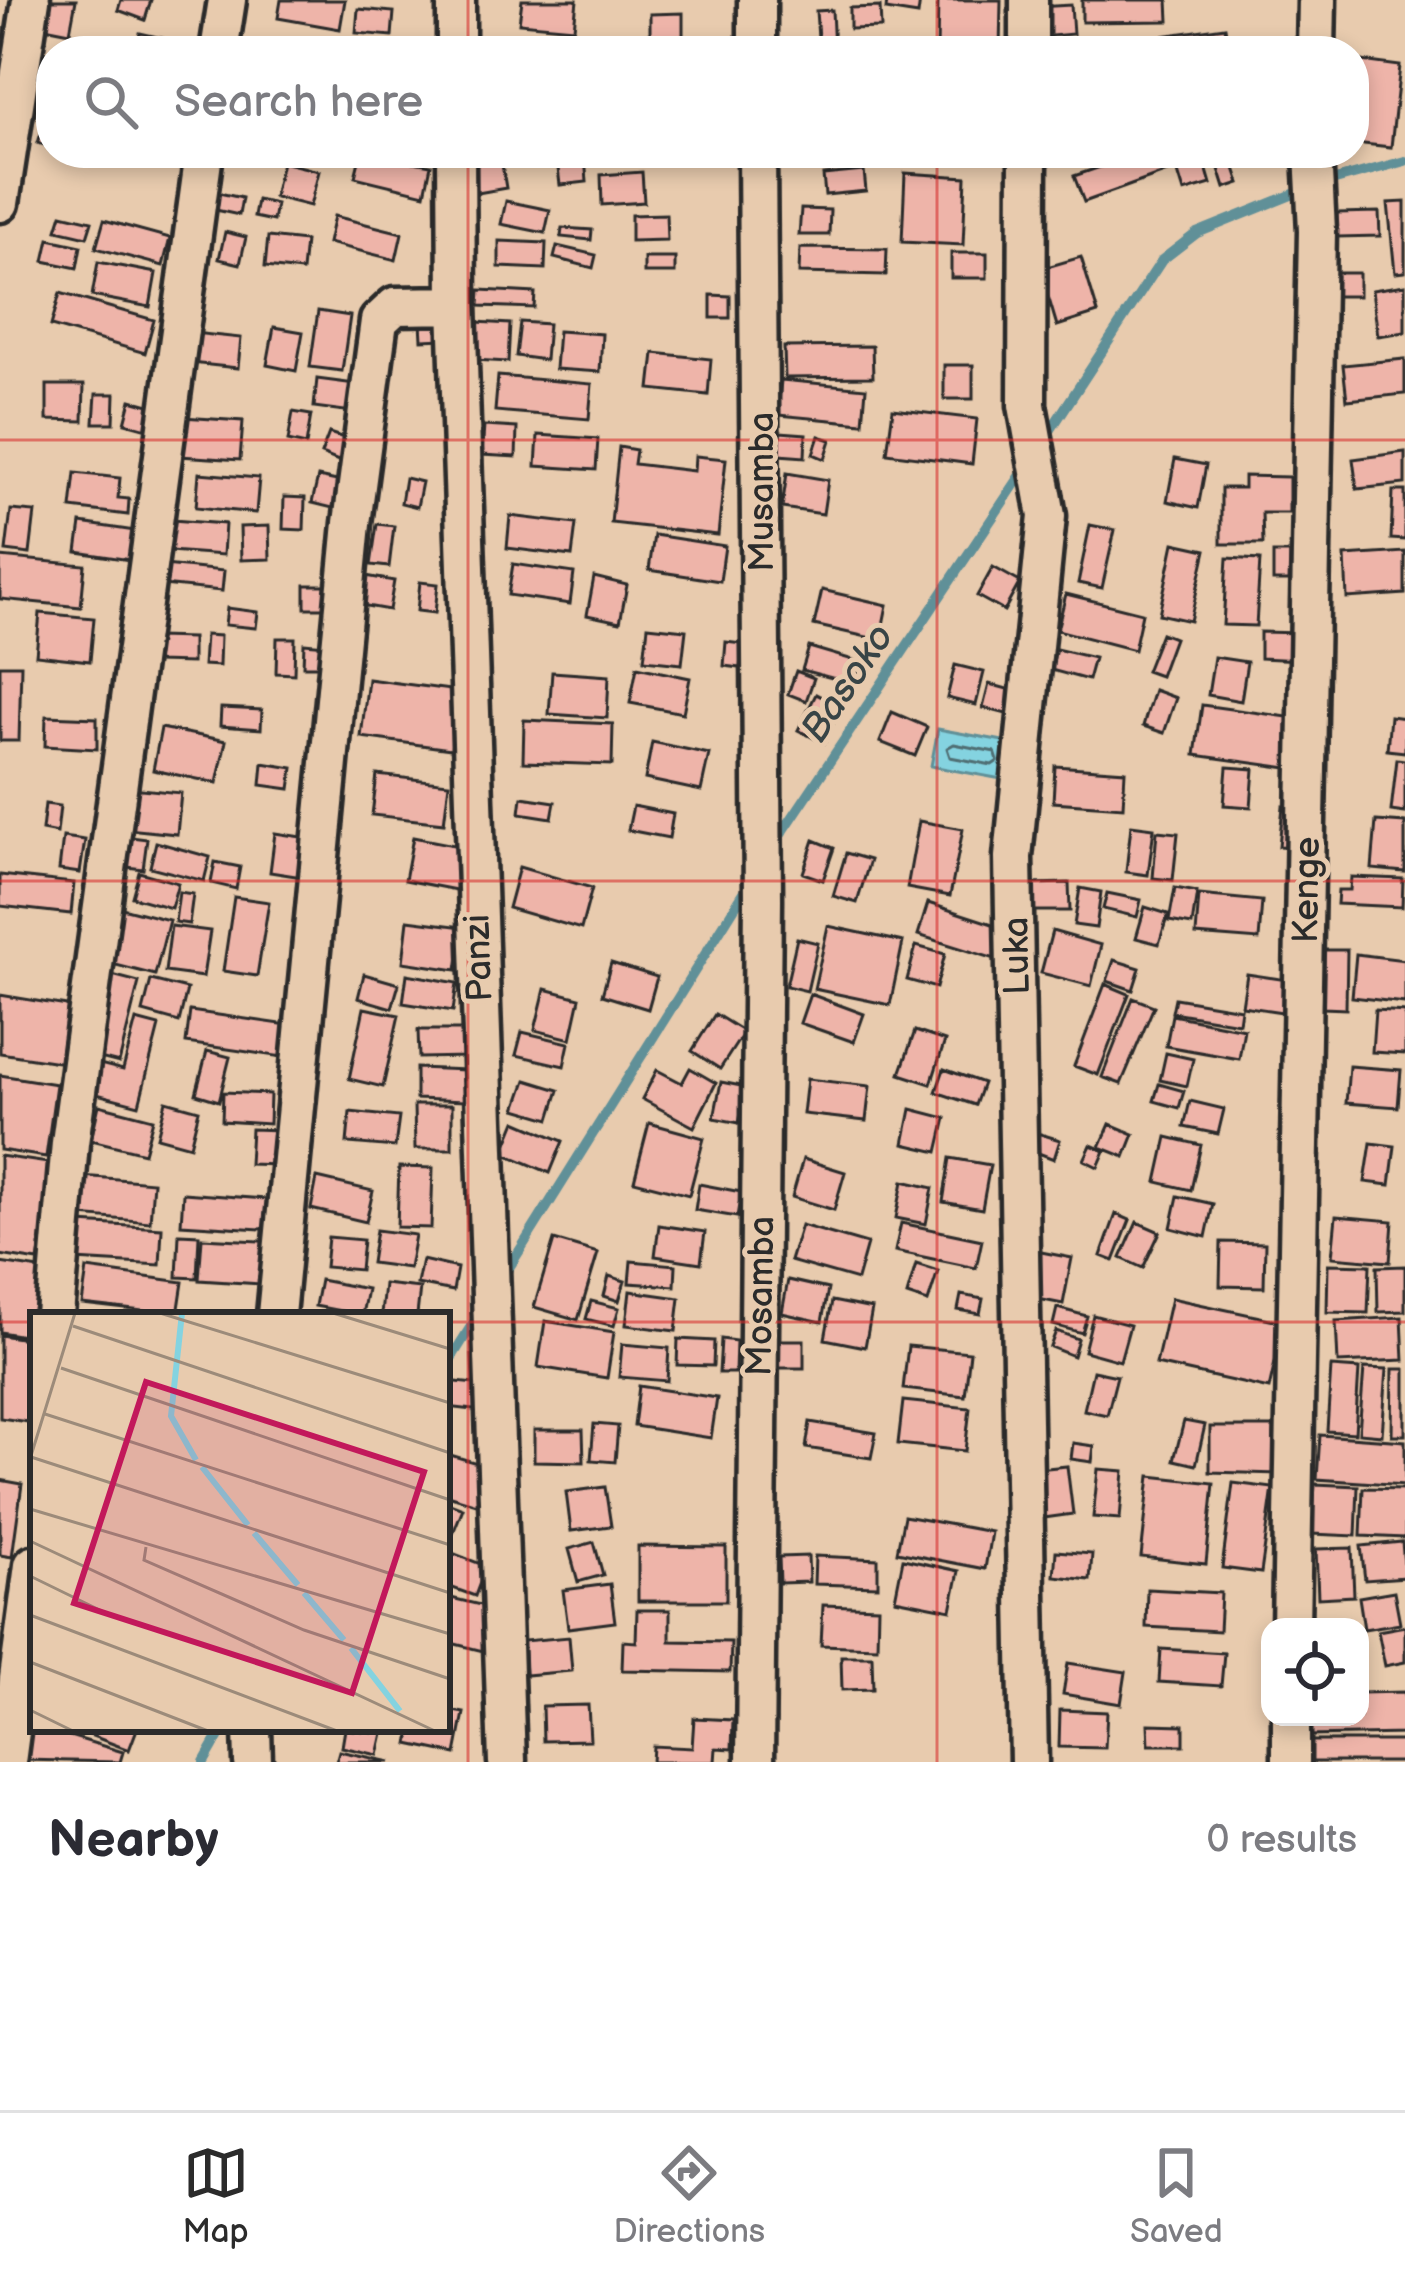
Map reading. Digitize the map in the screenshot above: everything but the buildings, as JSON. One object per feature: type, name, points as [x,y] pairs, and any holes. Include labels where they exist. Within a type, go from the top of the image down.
[{"type":"street","points":[[0,203],[31,0]]},
{"type":"street","points":[[222,36],[227,0]]},
{"type":"street","points":[[455,0],[456,36]]},
{"type":"street","points":[[757,0],[757,36]]},
{"type":"street","points":[[1029,0],[1029,36]]},
{"type":"street","points":[[1316,36],[1317,0]]},
{"type":"street","points":[[55,1312],[73,1119],[202,168]]},
{"type":"street","name":"Panzi","points":[[456,168],[507,1762]]},
{"type":"street","name":"Musamba","points":[[757,168],[762,831]]},
{"type":"street","name":"Luka","points":[[1028,168],[1027,405],[1047,516],[1013,857],[1029,1762]]},
{"type":"street","name":"Kenge","points":[[1291,1618],[1317,231],[1314,168]]},
{"type":"street","points":[[276,1312],[352,524],[379,321],[394,306],[457,305]]},
{"type":"street","name":"Mosamba","points":[[755,1762],[762,831]]},
{"type":"street","points":[[7,1762],[30,1588]]},
{"type":"street","points":[[1291,1726],[1291,1762]]},
{"type":"street","points":[[252,1732],[253,1762]]},
{"type":"water","points":[[938,729],[1014,743],[1007,780],[931,766]]},
{"type":"waterway","name":"Basoko","points":[[1324,183],[1405,161]]},
{"type":"waterway","name":"Basoko","points":[[1044,440],[1162,260],[1197,233],[1306,189]]},
{"type":"waterway","name":"Basoko","points":[[774,845],[1027,466]]},
{"type":"waterway","name":"Basoko","points":[[500,1282],[751,881]]},
{"type":"waterway","name":"Basoko","points":[[450,1360],[480,1312]]},
{"type":"waterway","name":"Basoko","points":[[204,1762],[221,1732]]}]
